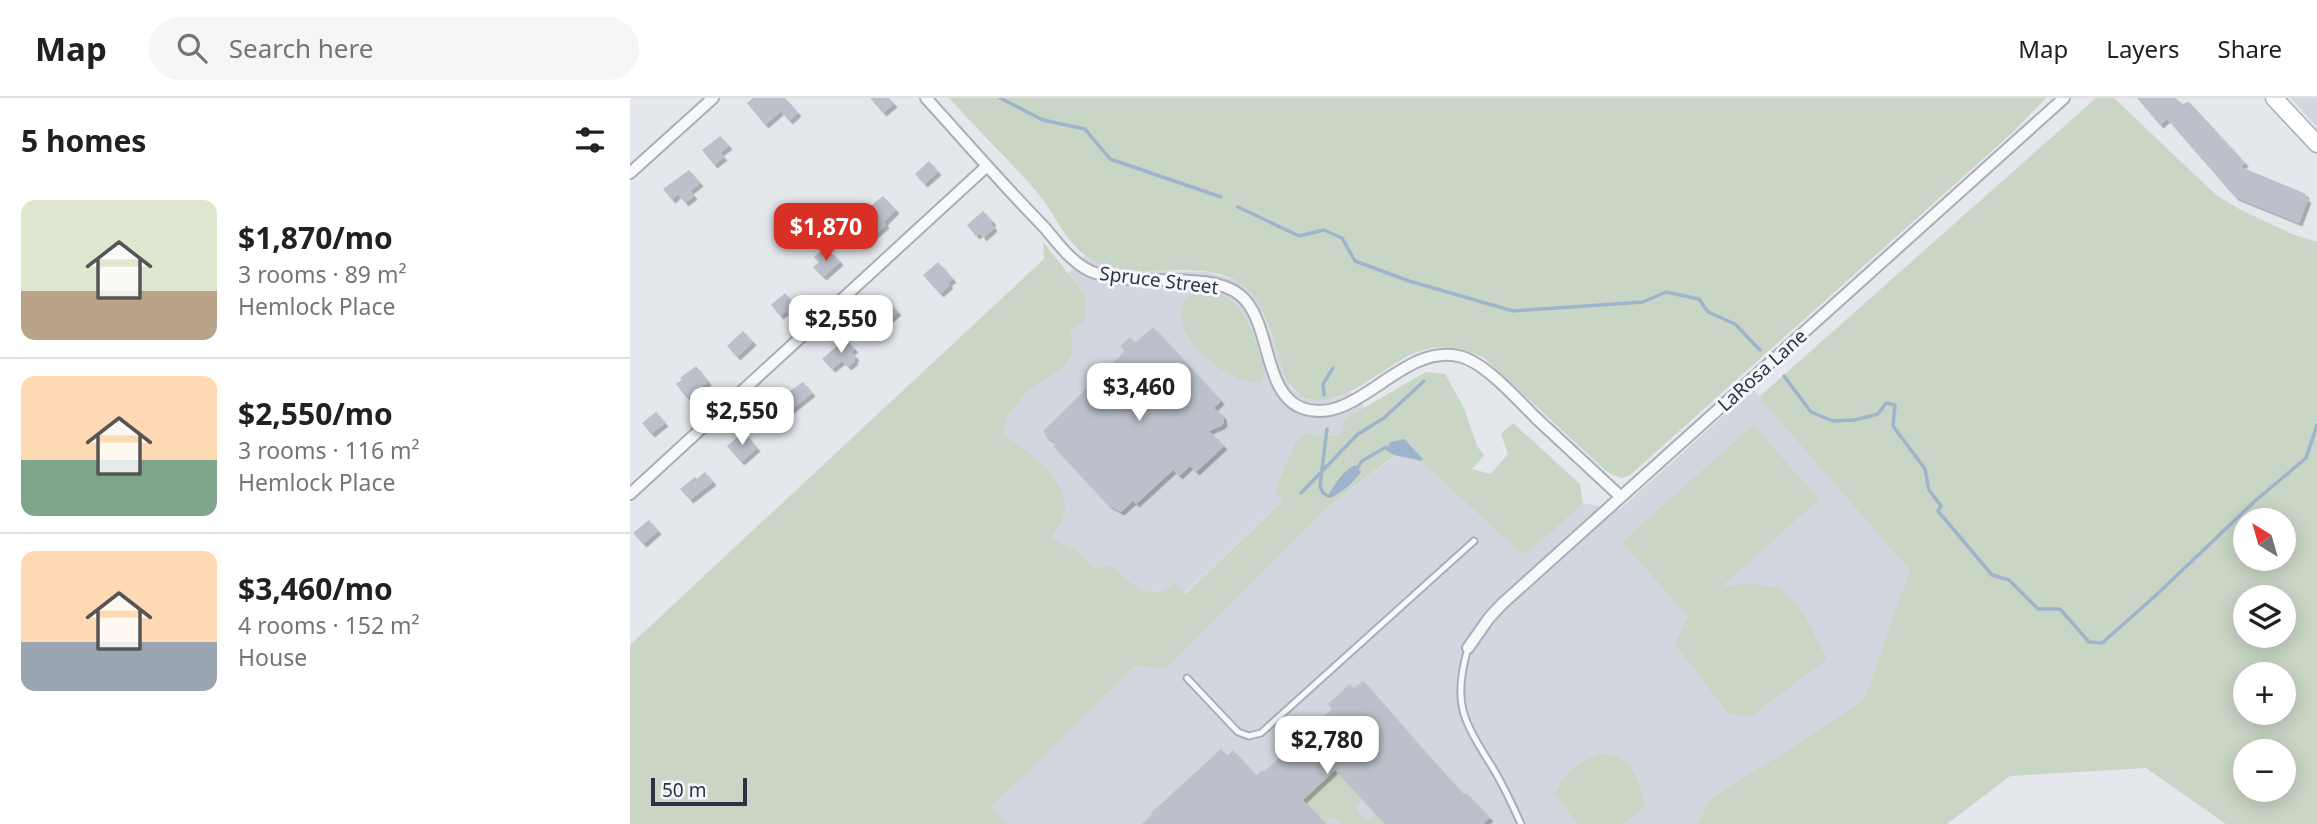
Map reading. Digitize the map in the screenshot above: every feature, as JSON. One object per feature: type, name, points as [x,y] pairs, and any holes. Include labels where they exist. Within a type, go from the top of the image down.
[{"type":"main road","points":[[2274,98],[2317,145]]},
{"type":"street","points":[[630,173],[713,98]]},
{"type":"street","name":"Spruce Street","points":[[926,98],[1074,260],[1087,270],[1119,279],[1213,284],[1238,294],[1246,301],[1256,319],[1281,389],[1289,400],[1298,406],[1318,410],[1336,408],[1414,362],[1432,356],[1459,356],[1471,361],[1500,383],[1621,498]]},
{"type":"street","name":"LaRosa Lane","points":[[1468,648],[1483,625],[1502,604],[2064,98]]},
{"type":"street","points":[[630,494],[987,166]]},
{"type":"lane","points":[[1187,678],[1238,732],[1249,736],[1261,733],[1474,541]]},
{"type":"lane","points":[[1468,648],[1461,677],[1462,711],[1477,745],[1501,783],[1521,824]]},
{"type":"shaded area","points":[[2291,98],[2317,98],[2317,127],[2298,106]]},
{"type":"shaded area","points":[[1085,256],[1095,261],[1145,271],[1208,272],[1238,281],[1260,306],[1291,389],[1310,400],[1333,399],[1350,392],[1365,407],[1346,418],[1341,435],[1319,436],[1308,433],[1283,501],[1184,594],[1166,590],[1149,593],[1135,587],[1113,567],[1094,568],[1077,550],[1052,539],[1064,516],[1002,433],[1008,416],[1028,390],[1063,368],[1071,331],[1086,319],[1085,295],[1068,274]]},
{"type":"shaded area","points":[[1753,389],[1911,570],[1864,700],[1708,801],[1698,824],[1008,824],[992,807],[1135,666],[1329,506],[1395,456],[1421,461],[1522,553],[1549,535],[1583,503],[1619,510]]},
{"type":"green space","points":[[949,98],[2046,98],[2012,133],[1629,476],[1621,478],[1606,471],[1483,357],[1467,351],[1444,347],[1420,351],[1332,399],[1315,400],[1299,394],[1286,378],[1270,329],[1258,303],[1242,285],[1222,275],[1200,271],[1128,270],[1105,266],[1085,255],[1071,242],[1029,183]]},
{"type":"green space","points":[[2096,98],[2114,98],[2216,195],[2292,234],[2317,242],[2317,824],[2226,824],[2146,768],[2010,776],[1947,824],[1698,824],[1708,801],[1864,700],[1910,570],[1759,397]]},
{"type":"green space","points":[[1043,242],[1085,295],[1086,319],[1071,331],[1072,353],[1063,368],[1028,390],[1008,416],[1002,433],[1045,467],[1061,490],[1064,515],[1052,539],[1077,550],[1094,568],[1113,566],[1127,580],[1148,592],[1165,589],[1174,583],[1185,594],[1283,501],[1275,491],[1295,444],[1308,433],[1319,436],[1340,435],[1346,418],[1426,372],[1445,374],[1464,408],[1477,446],[1484,455],[1472,469],[1491,474],[1508,454],[1501,434],[1513,423],[1580,484],[1583,503],[1549,535],[1522,554],[1421,461],[1394,456],[1329,506],[1166,668],[1135,666],[992,807],[1008,824],[630,824],[630,645],[1044,259]]},
{"type":"green space","points":[[1204,290],[1229,299],[1246,319],[1264,371],[1262,380],[1258,383],[1231,375],[1216,366],[1191,341],[1183,327],[1181,313],[1190,296]]},
{"type":"green space","points":[[1753,425],[1819,499],[1720,588],[1745,583],[1780,588],[1803,612],[1827,659],[1750,717],[1728,713],[1675,644],[1688,616],[1622,542]]},
{"type":"green space","points":[[1600,754],[1617,757],[1629,765],[1640,786],[1645,807],[1622,824],[1577,824],[1555,793],[1573,769]]},
{"type":"green space","points":[[1339,766],[1343,779],[1362,800],[1355,807],[1360,816],[1368,820],[1375,814],[1385,824],[1342,824],[1331,817],[1326,821],[1303,800]]},
{"type":"water","points":[[1404,439],[1423,459],[1421,461],[1386,450],[1390,442]]},
{"type":"water","points":[[1355,465],[1361,472],[1347,487],[1330,498],[1328,496],[1340,478]]},
{"type":"building","points":[[753,98],[785,98],[798,113],[789,121],[781,111],[765,125],[747,103]]},
{"type":"building","points":[[870,98],[889,98],[894,104],[883,113]]},
{"type":"building","points":[[2137,98],[2176,98],[2182,104],[2189,102],[2245,163],[2241,167],[2306,194],[2305,198],[2308,199],[2299,223],[2235,197],[2167,119],[2160,125]]},
{"type":"building","points":[[720,136],[729,146],[720,153],[724,157],[714,165],[702,150]]},
{"type":"building","points":[[929,161],[938,172],[924,184],[915,174]]},
{"type":"building","points":[[689,170],[700,183],[690,191],[694,196],[685,203],[678,194],[672,200],[663,189]]},
{"type":"building","points":[[883,196],[896,210],[884,222],[886,225],[872,237],[856,218]]},
{"type":"building","points":[[983,211],[993,222],[991,224],[994,228],[983,238],[980,233],[976,236],[967,225]]},
{"type":"building","points":[[822,250],[826,255],[830,251],[840,262],[823,277],[813,267],[819,262],[814,257]]},
{"type":"building","points":[[938,262],[953,279],[940,294],[923,275]]},
{"type":"building","points":[[785,293],[796,307],[788,314],[786,311],[780,316],[771,305]]},
{"type":"building","points":[[884,297],[898,312],[883,325],[869,311]]},
{"type":"building","points":[[1153,327],[1221,401],[1214,408],[1223,416],[1224,423],[1209,431],[1224,446],[1196,472],[1190,466],[1179,476],[1173,470],[1136,504],[1133,501],[1121,512],[1108,505],[1053,446],[1056,443],[1045,436],[1044,430],[1125,351],[1120,346],[1130,337],[1135,343]]},
{"type":"building","points":[[743,331],[753,342],[737,357],[727,346]]},
{"type":"building","points":[[845,339],[855,349],[851,352],[856,357],[855,361],[848,367],[842,361],[832,369],[822,359]]},
{"type":"building","points":[[696,366],[708,382],[687,398],[676,384]]},
{"type":"building","points":[[803,382],[812,393],[787,413],[777,400]]},
{"type":"building","points":[[656,412],[665,423],[651,434],[642,423]]},
{"type":"building","points":[[744,432],[757,448],[741,462],[727,446]]},
{"type":"building","points":[[705,472],[713,482],[690,500],[680,489]]},
{"type":"building","points":[[649,520],[658,531],[643,544],[633,533]]},
{"type":"building","points":[[1363,681],[1464,795],[1466,793],[1490,818],[1483,824],[1385,824],[1335,770],[1303,800],[1326,824],[1142,824],[1221,749],[1227,756],[1233,750],[1256,776],[1262,770],[1264,772],[1332,709],[1328,704],[1350,684],[1354,688]]},
{"type":"waterway","points":[[1000,98],[1043,120],[1085,129],[1110,159],[1221,197]]},
{"type":"waterway","points":[[1238,207],[1299,236],[1324,230],[1342,238],[1355,261],[1409,281],[1513,311],[1643,302],[1666,292],[1699,299],[1708,312],[1735,324],[1760,350]]},
{"type":"waterway","points":[[1324,395],[1323,384],[1333,368]]},
{"type":"waterway","points":[[1784,376],[1811,412],[1833,421],[1855,420],[1878,414],[1886,403],[1895,405],[1893,426],[1925,469],[1929,490],[1941,506],[1938,511],[1992,575],[2009,580],[2038,609],[2060,609],[2089,642],[2102,643],[2255,501],[2306,458],[2317,425]]},
{"type":"waterway","points":[[1301,493],[1358,434],[1384,418],[1424,381]]},
{"type":"waterway","points":[[1327,429],[1320,486],[1328,496]]},
{"type":"waterway","points":[[1358,467],[1362,461],[1386,447]]}]
